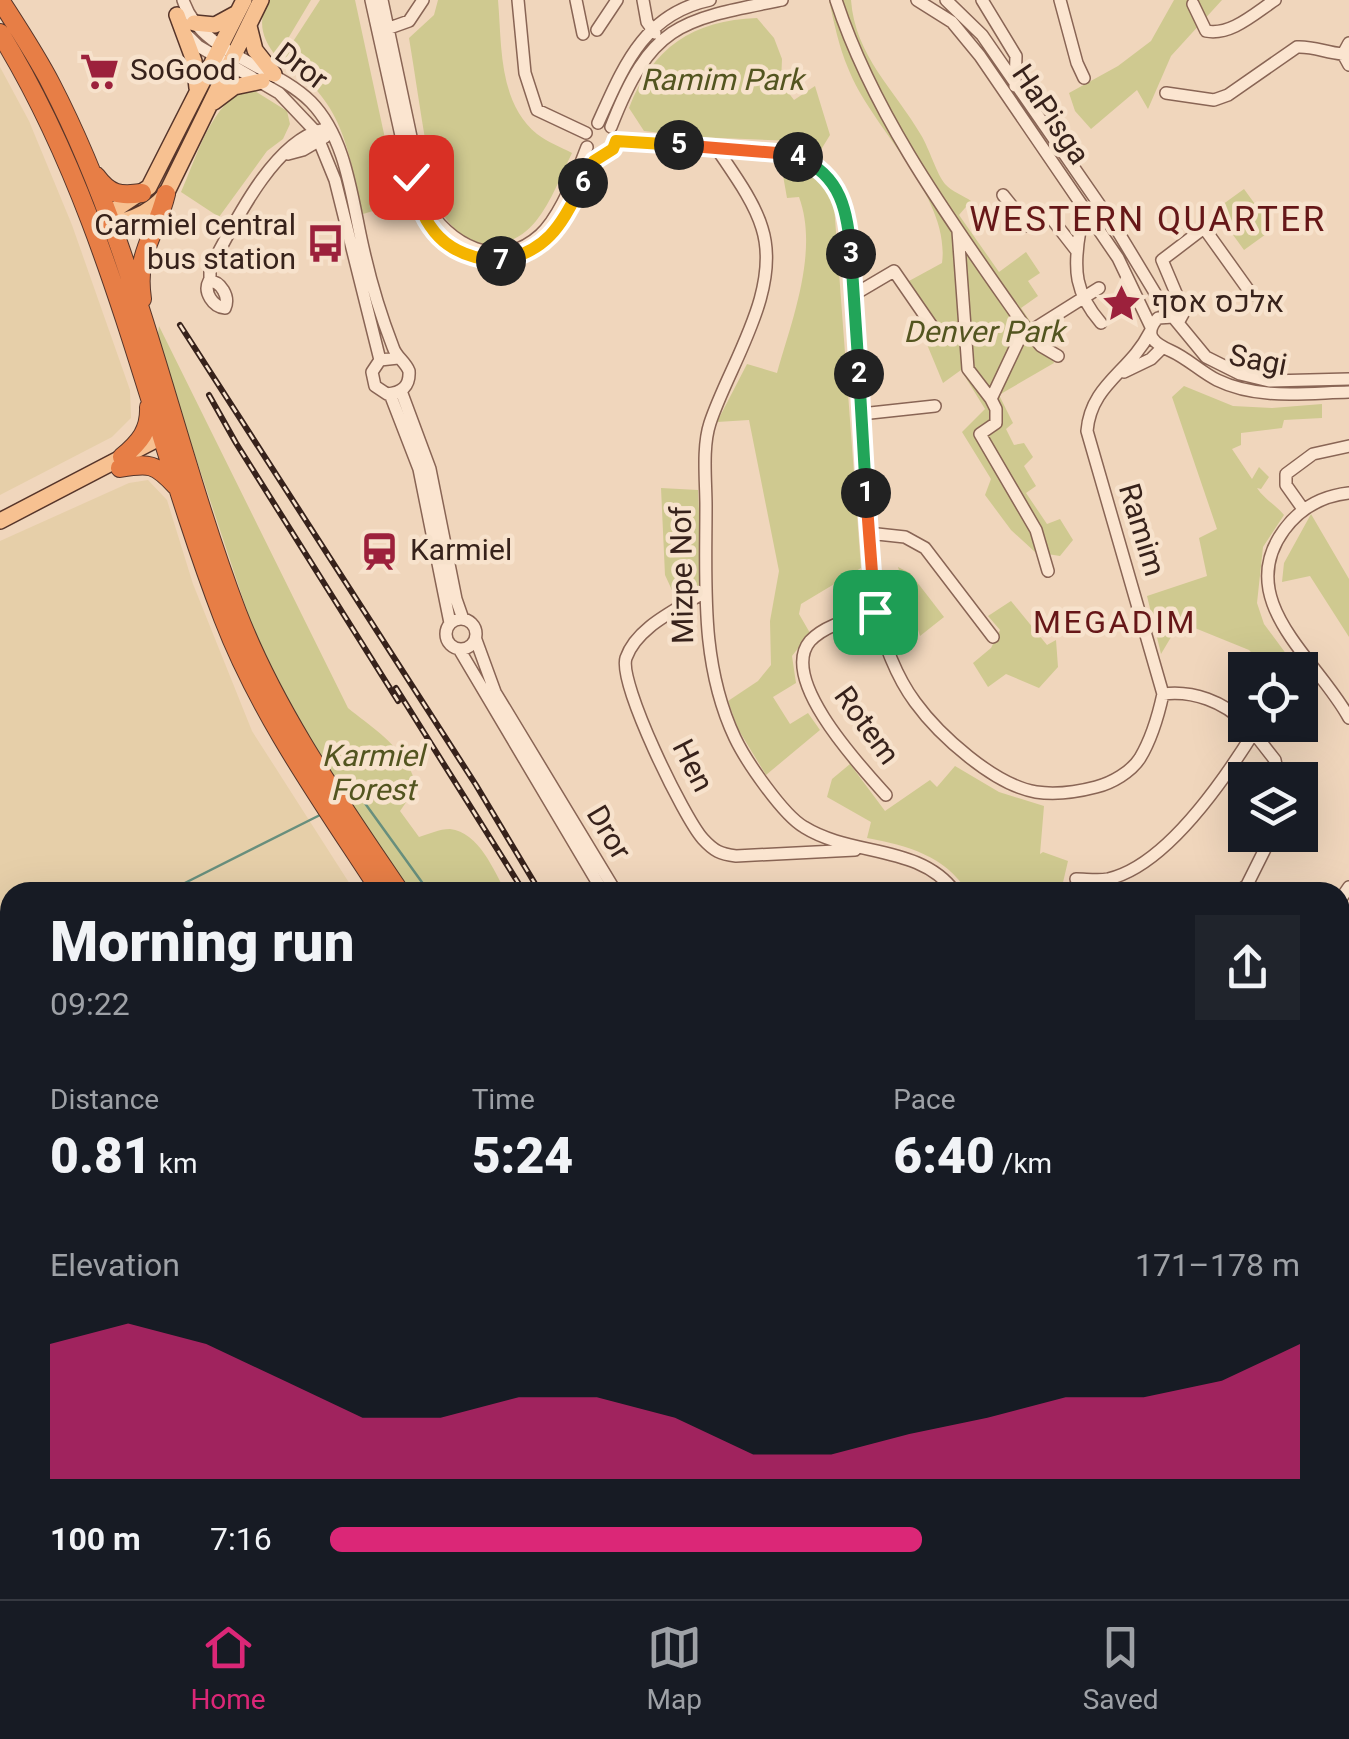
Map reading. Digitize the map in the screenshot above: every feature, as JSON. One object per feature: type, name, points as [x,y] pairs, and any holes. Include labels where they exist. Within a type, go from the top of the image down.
[{"type":"highway","points":[[0,0],[52,87],[87,164],[147,386],[238,615],[376,882]]},
{"type":"highway","points":[[0,33],[104,221],[149,344]]},
{"type":"highway","points":[[87,164],[110,192],[142,193]]},
{"type":"highway","points":[[166,194],[140,271],[149,344],[182,495],[224,620],[280,733],[392,882]]},
{"type":"highway","points":[[121,463],[148,427],[147,386]]},
{"type":"highway","points":[[121,463],[157,468],[182,495]]},
{"type":"main road","points":[[104,221],[142,193],[163,163],[197,94],[249,26],[261,0]]},
{"type":"main road","points":[[178,5],[194,61],[197,94]]},
{"type":"main road","points":[[194,23],[215,25],[240,7]]},
{"type":"main road","points":[[104,221],[148,210],[166,194],[211,104],[240,7]]},
{"type":"main road","points":[[211,104],[234,87],[268,77],[254,50],[249,26]]},
{"type":"main road","points":[[0,521],[169,440]]},
{"type":"street","points":[[371,0],[385,29],[425,204],[436,223],[453,239],[473,250],[487,252],[527,245],[550,224],[587,140],[604,125],[656,34],[673,15],[710,0]]},
{"type":"street","points":[[382,0],[417,208],[430,229],[448,245],[485,260],[500,261],[532,251],[558,229],[594,161],[613,149],[616,141]]},
{"type":"street","points":[[385,29],[409,21],[423,0]]},
{"type":"street","points":[[518,0],[525,73],[537,110],[587,140],[601,154]]},
{"type":"street","points":[[576,0],[583,34]]},
{"type":"street","points":[[597,30],[617,0]]},
{"type":"street","points":[[643,0],[647,22],[656,34]]},
{"type":"street","points":[[656,34],[704,16],[782,0]]},
{"type":"street","points":[[836,0],[866,73],[902,142],[1027,330],[1040,346],[1058,356]]},
{"type":"street","name":"HaPisga","points":[[918,0],[952,22],[1010,90],[1117,230],[1177,323]]},
{"type":"street","name":"HaPisga","points":[[946,0],[982,35],[1010,90],[1118,258],[1150,329]]},
{"type":"street","name":"HaPisga","points":[[982,0],[1016,56],[1010,90]]},
{"type":"street","points":[[1060,0],[1084,78]]},
{"type":"street","points":[[1194,1],[1194,12],[1206,31],[1217,33],[1239,24],[1275,0]]},
{"type":"street","points":[[178,5],[226,54]]},
{"type":"street","points":[[178,5],[190,39],[226,54]]},
{"type":"street","points":[[1166,93],[1214,100],[1228,95],[1297,46],[1310,46],[1324,54],[1347,54]]},
{"type":"street","name":"Dror","points":[[226,54],[312,104],[330,129],[344,163],[380,360]]},
{"type":"street","name":"Dror","points":[[268,77],[317,136],[329,162],[372,301],[398,358]]},
{"type":"street","points":[[300,146],[303,116]]},
{"type":"street","points":[[604,125],[616,141],[789,154],[816,165],[842,196],[855,294],[875,612],[898,675],[934,724],[960,749],[995,774],[1034,792],[1074,793],[1110,783],[1138,762],[1157,724],[1163,694],[1178,692],[1216,702],[1228,711]]},
{"type":"street","points":[[210,281],[210,268],[246,202],[285,155],[330,129]]},
{"type":"street","points":[[300,146],[329,162]]},
{"type":"street","name":"Mizpe Nof","points":[[718,149],[762,226],[768,257],[757,308],[709,426],[705,621],[713,675],[734,737],[756,774],[803,827],[864,850],[920,862],[943,882]]},
{"type":"street","points":[[1003,195],[1028,226],[1048,214],[1076,250]]},
{"type":"street","points":[[958,227],[968,369],[996,408],[996,422],[980,434],[1036,530],[1048,571]]},
{"type":"street","points":[[1177,323],[1158,318],[1150,329],[1154,342],[1164,348],[1180,342],[1177,323],[1184,312],[1162,260],[1204,228],[1252,294]]},
{"type":"street","points":[[1080,230],[1076,250],[1081,300],[1101,323]]},
{"type":"street","points":[[855,294],[894,271],[934,329]]},
{"type":"street","points":[[990,400],[1027,330],[1099,288]]},
{"type":"street","name":"Sagi","points":[[1177,323],[1206,356],[1254,378],[1349,379]]},
{"type":"street","name":"Ramim","points":[[1150,329],[1140,352],[1098,392],[1088,416],[1088,431],[1163,694]]},
{"type":"street","name":"Sagi","points":[[1164,348],[1239,389],[1266,394],[1349,392]]},
{"type":"street","name":"Ramim","points":[[1120,373],[1164,348]]},
{"type":"street","points":[[398,358],[409,371],[407,385],[396,392],[381,391],[372,379],[375,365],[380,360],[398,358]]},
{"type":"street","points":[[396,392],[457,621]]},
{"type":"street","points":[[862,414],[934,406]]},
{"type":"street","points":[[1304,509],[1286,485],[1286,474],[1313,454],[1349,446]]},
{"type":"street","points":[[1349,494],[1321,500],[1304,509],[1282,533],[1272,553],[1269,601],[1278,620],[1349,718]]},
{"type":"street","points":[[868,533],[906,537],[924,548],[993,636]]},
{"type":"street","name":"Hen","points":[[706,591],[633,640],[624,664],[628,690],[643,725],[700,836],[718,854],[736,856],[864,850]]},
{"type":"street","name":"Rotem","points":[[875,612],[825,629],[812,639],[802,660],[804,680],[817,705],[856,761],[886,794]]},
{"type":"street","points":[[457,621],[474,625],[476,640],[469,648],[459,650],[447,640],[446,630],[457,621]]},
{"type":"street","name":"Dror","points":[[476,640],[495,692],[610,882]]},
{"type":"street","name":"Dror","points":[[459,650],[597,882]]},
{"type":"street","points":[[1076,879],[1107,879],[1151,856],[1188,824],[1230,770],[1242,742]]},
{"type":"street","points":[[1248,882],[1264,852]]},
{"type":"shaded area","points":[[0,67],[29,121],[72,225],[130,390],[131,418],[112,437],[0,495]]},
{"type":"shaded area","points":[[148,480],[167,500],[193,584],[252,731],[349,882],[0,882],[0,541],[129,483]]},
{"type":"green space","points":[[268,0],[311,0],[277,57],[263,30]]},
{"type":"green space","points":[[320,0],[355,0],[399,203],[363,214],[340,127],[318,92],[281,60]]},
{"type":"green space","points":[[438,0],[498,0],[504,72],[515,106],[537,134],[572,153],[542,213],[508,242],[493,244],[465,237],[443,214],[433,192],[409,38],[434,15]]},
{"type":"green space","name":"Denver Park","points":[[829,0],[851,0],[854,20],[868,55],[921,135],[942,180],[971,201],[959,215],[999,272],[1026,252],[1040,273],[1028,281],[1038,296],[1021,308],[1054,363],[999,395],[1013,423],[1006,429],[1014,445],[1024,443],[1033,457],[1024,466],[1036,486],[1026,493],[1047,524],[1060,519],[1073,540],[1060,556],[1035,552],[1011,530],[985,495],[991,479],[962,432],[985,409],[961,370],[943,383],[926,342],[940,332],[909,281],[942,263],[934,213],[907,163],[859,91],[842,52]]},
{"type":"green space","points":[[1174,0],[1222,0],[1171,56],[1148,109],[1137,90],[1091,129],[1075,111],[1069,93],[1118,66],[1151,41]]},
{"type":"green space","name":"Ramim Park","points":[[757,18],[774,38],[782,59],[781,83],[794,100],[815,86],[830,135],[819,153],[792,141],[644,131],[629,108],[638,87],[663,54],[678,41],[713,24]]},
{"type":"green space","points":[[250,88],[287,111],[290,124],[283,139],[267,151],[219,217],[181,192],[215,117],[236,95]]},
{"type":"green space","points":[[781,164],[814,177],[834,205],[861,568],[801,604],[799,614],[810,633],[792,656],[796,683],[773,697],[790,724],[808,713],[820,730],[766,775],[738,729],[728,701],[758,681],[771,665],[770,621],[779,571],[749,420],[717,422],[747,364],[777,373],[796,308],[805,262],[804,218],[799,197],[787,198]]},
{"type":"green space","points":[[1244,189],[1273,229],[1244,250],[1215,210]]},
{"type":"green space","name":"Karmiel Forest","points":[[159,326],[348,708],[390,742],[407,763],[416,788],[400,811],[419,837],[450,829],[469,837],[500,882],[402,882],[292,712],[253,629],[157,341]]},
{"type":"green space","points":[[1184,386],[1233,406],[1322,404],[1322,418],[1284,420],[1282,428],[1241,433],[1241,445],[1232,449],[1252,479],[1259,467],[1269,477],[1261,489],[1257,488],[1284,515],[1263,547],[1257,603],[1264,624],[1285,652],[1251,652],[1180,622],[1161,654],[1147,596],[1207,576],[1199,538],[1217,529],[1172,397]]},
{"type":"green space","points":[[661,488],[698,490],[703,589],[677,601],[665,575]]},
{"type":"green space","points":[[1311,514],[1349,579],[1349,637],[1310,576],[1282,582],[1284,563]]},
{"type":"green space","points":[[898,567],[910,573],[944,617],[920,636]]},
{"type":"green space","points":[[1011,601],[1047,645],[1056,640],[1058,667],[1039,688],[1006,674],[988,687],[973,663],[991,648],[1000,630],[988,616]]},
{"type":"green space","points":[[850,764],[885,811],[930,780],[937,787],[955,766],[999,792],[1044,806],[1040,854],[1068,861],[1063,882],[960,882],[924,854],[867,838],[871,822],[827,797],[832,779]]},
{"type":"waterway","points":[[347,801],[359,795],[422,882]]},
{"type":"waterway","points":[[187,882],[322,814]]},
{"type":"railway","points":[[180,325],[476,785],[534,882]]},
{"type":"railway","points":[[209,395],[398,701]]},
{"type":"railway","points":[[396,688],[518,882]]},
{"type":"place","name":"SoGood","points":[[100,71]]},
{"type":"place","name":"Carmiel central bus station","points":[[326,243]]},
{"type":"place","name":"אלכס אסף","points":[[1121,303]]},
{"type":"place","name":"Karmiel","points":[[380,551]]},
{"type":"district","name":"WESTERN QUARTER","points":[[1148,220]]},
{"type":"district","name":"MEGADIM","points":[[1115,622]]},
{"type":"route","points":[[411,177],[417,208],[439,238],[470,256],[500,261],[532,251],[558,229],[594,161],[613,149],[616,141],[789,154],[816,165],[842,196],[849,228],[875,612]]}]
